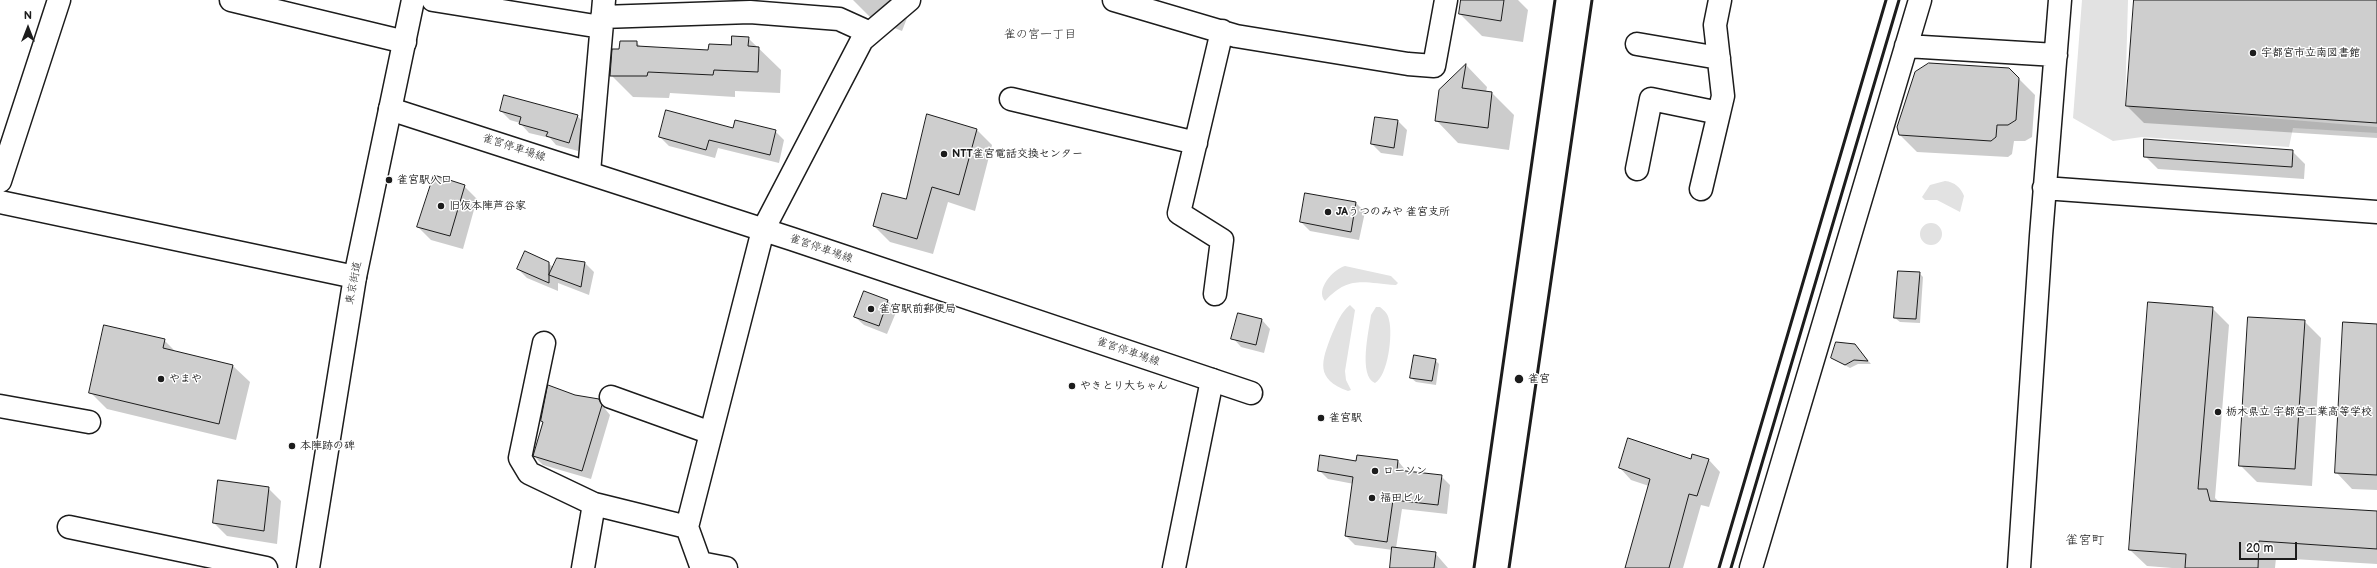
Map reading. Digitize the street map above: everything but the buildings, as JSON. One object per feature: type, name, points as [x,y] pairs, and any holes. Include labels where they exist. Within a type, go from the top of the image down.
[{"type":"main road","points":[[0,181],[8,130],[59,0]]},
{"type":"main road","points":[[231,0],[405,42]]},
{"type":"main road","name":"東京街道","points":[[308,568],[355,277],[413,0]]},
{"type":"main road","points":[[433,0],[602,15],[750,12],[788,8],[839,19],[870,33]]},
{"type":"main road","points":[[726,568],[700,563],[686,527],[763,230],[862,40],[909,0]]},
{"type":"main road","points":[[1114,0],[1222,31],[1408,64],[1434,66],[1446,0]]},
{"type":"main road","points":[[1702,189],[1723,96],[1715,25],[1720,0]]},
{"type":"main road","points":[[1752,568],[1920,0]]},
{"type":"main road","points":[[2019,568],[2044,188],[2060,0]]},
{"type":"main road","points":[[589,172],[602,15]]},
{"type":"main road","points":[[1215,294],[1222,240],[1180,214],[1222,31]]},
{"type":"main road","points":[[1637,44],[1719,58]]},
{"type":"main road","points":[[1906,46],[2056,56]]},
{"type":"main road","points":[[1011,99],[1196,143]]},
{"type":"main road","points":[[1637,169],[1651,99],[1719,113]]},
{"type":"main road","name":"雀宮停車場線","points":[[390,109],[589,172],[1251,393]]},
{"type":"main road","points":[[2044,188],[2377,212]]},
{"type":"main road","points":[[0,202],[355,277]]},
{"type":"main road","points":[[544,343],[520,458],[529,473],[594,504],[686,527]]},
{"type":"main road","points":[[1174,568],[1212,380]]},
{"type":"main road","points":[[611,397],[711,433]]},
{"type":"main road","points":[[0,406],[89,422]]},
{"type":"main road","points":[[583,568],[594,504]]},
{"type":"main road","points":[[69,527],[266,568]]},
{"type":"shaded area","points":[[2082,0],[2128,0],[2125,106],[2377,127],[2377,133],[2293,128],[2289,147],[2142,137],[2113,141],[2073,118]]},
{"type":"shaded area","points":[[1945,181],[1955,184],[1963,193],[1964,196],[1960,212],[1937,200],[1925,200],[1922,197],[1930,185]]},
{"type":"shaded area","points":[[1927,223],[1935,223],[1942,230],[1942,238],[1935,245],[1927,245],[1920,238],[1920,230]]},
{"type":"shaded area","points":[[1345,266],[1391,276],[1398,283],[1396,285],[1357,282],[1342,287],[1325,301],[1322,296],[1322,291],[1327,280],[1335,271]]},
{"type":"shaded area","points":[[1350,305],[1355,310],[1345,371],[1346,380],[1351,390],[1348,391],[1330,381],[1326,375],[1324,361],[1325,353],[1332,334],[1342,314]]},
{"type":"shaded area","points":[[1376,307],[1380,307],[1385,311],[1389,318],[1390,344],[1383,372],[1375,383],[1370,379],[1367,372],[1366,352],[1371,315]]},
{"type":"railway","points":[[1474,568],[1555,0]]},
{"type":"railway","points":[[1509,568],[1592,0]]},
{"type":"railway","points":[[1719,568],[1886,0]]},
{"type":"railway","points":[[1731,568],[1899,0]]},
{"type":"place","name":"宇都宮市立南図書館","points":[[2253,53]]},
{"type":"place","name":"NTT雀宮電話交換センター","points":[[944,154]]},
{"type":"place","name":"雀宮駅入口","points":[[389,180]]},
{"type":"place","name":"旧仮本陣芦谷家","points":[[441,206]]},
{"type":"place","name":"JAうつのみや 雀宮支所","points":[[1328,212]]},
{"type":"place","name":"雀宮駅前郵便局","points":[[871,309]]},
{"type":"place","name":"やまや","points":[[161,379]]},
{"type":"place","name":"雀宮","points":[[1519,379]]},
{"type":"place","name":"やきとり大ちゃん","points":[[1072,386]]},
{"type":"place","name":"栃木県立 宇都宮工業高等学校","points":[[2218,412]]},
{"type":"place","name":"雀宮駅","points":[[1321,418]]},
{"type":"place","name":"本陣跡の碑","points":[[292,446]]},
{"type":"place","name":"ローソン","points":[[1375,471]]},
{"type":"place","name":"福田ビル","points":[[1372,498]]},
{"type":"district","name":"雀の宮一丁目","points":[[1040,35]]},
{"type":"district","name":"雀宮町","points":[[2085,541]]}]
